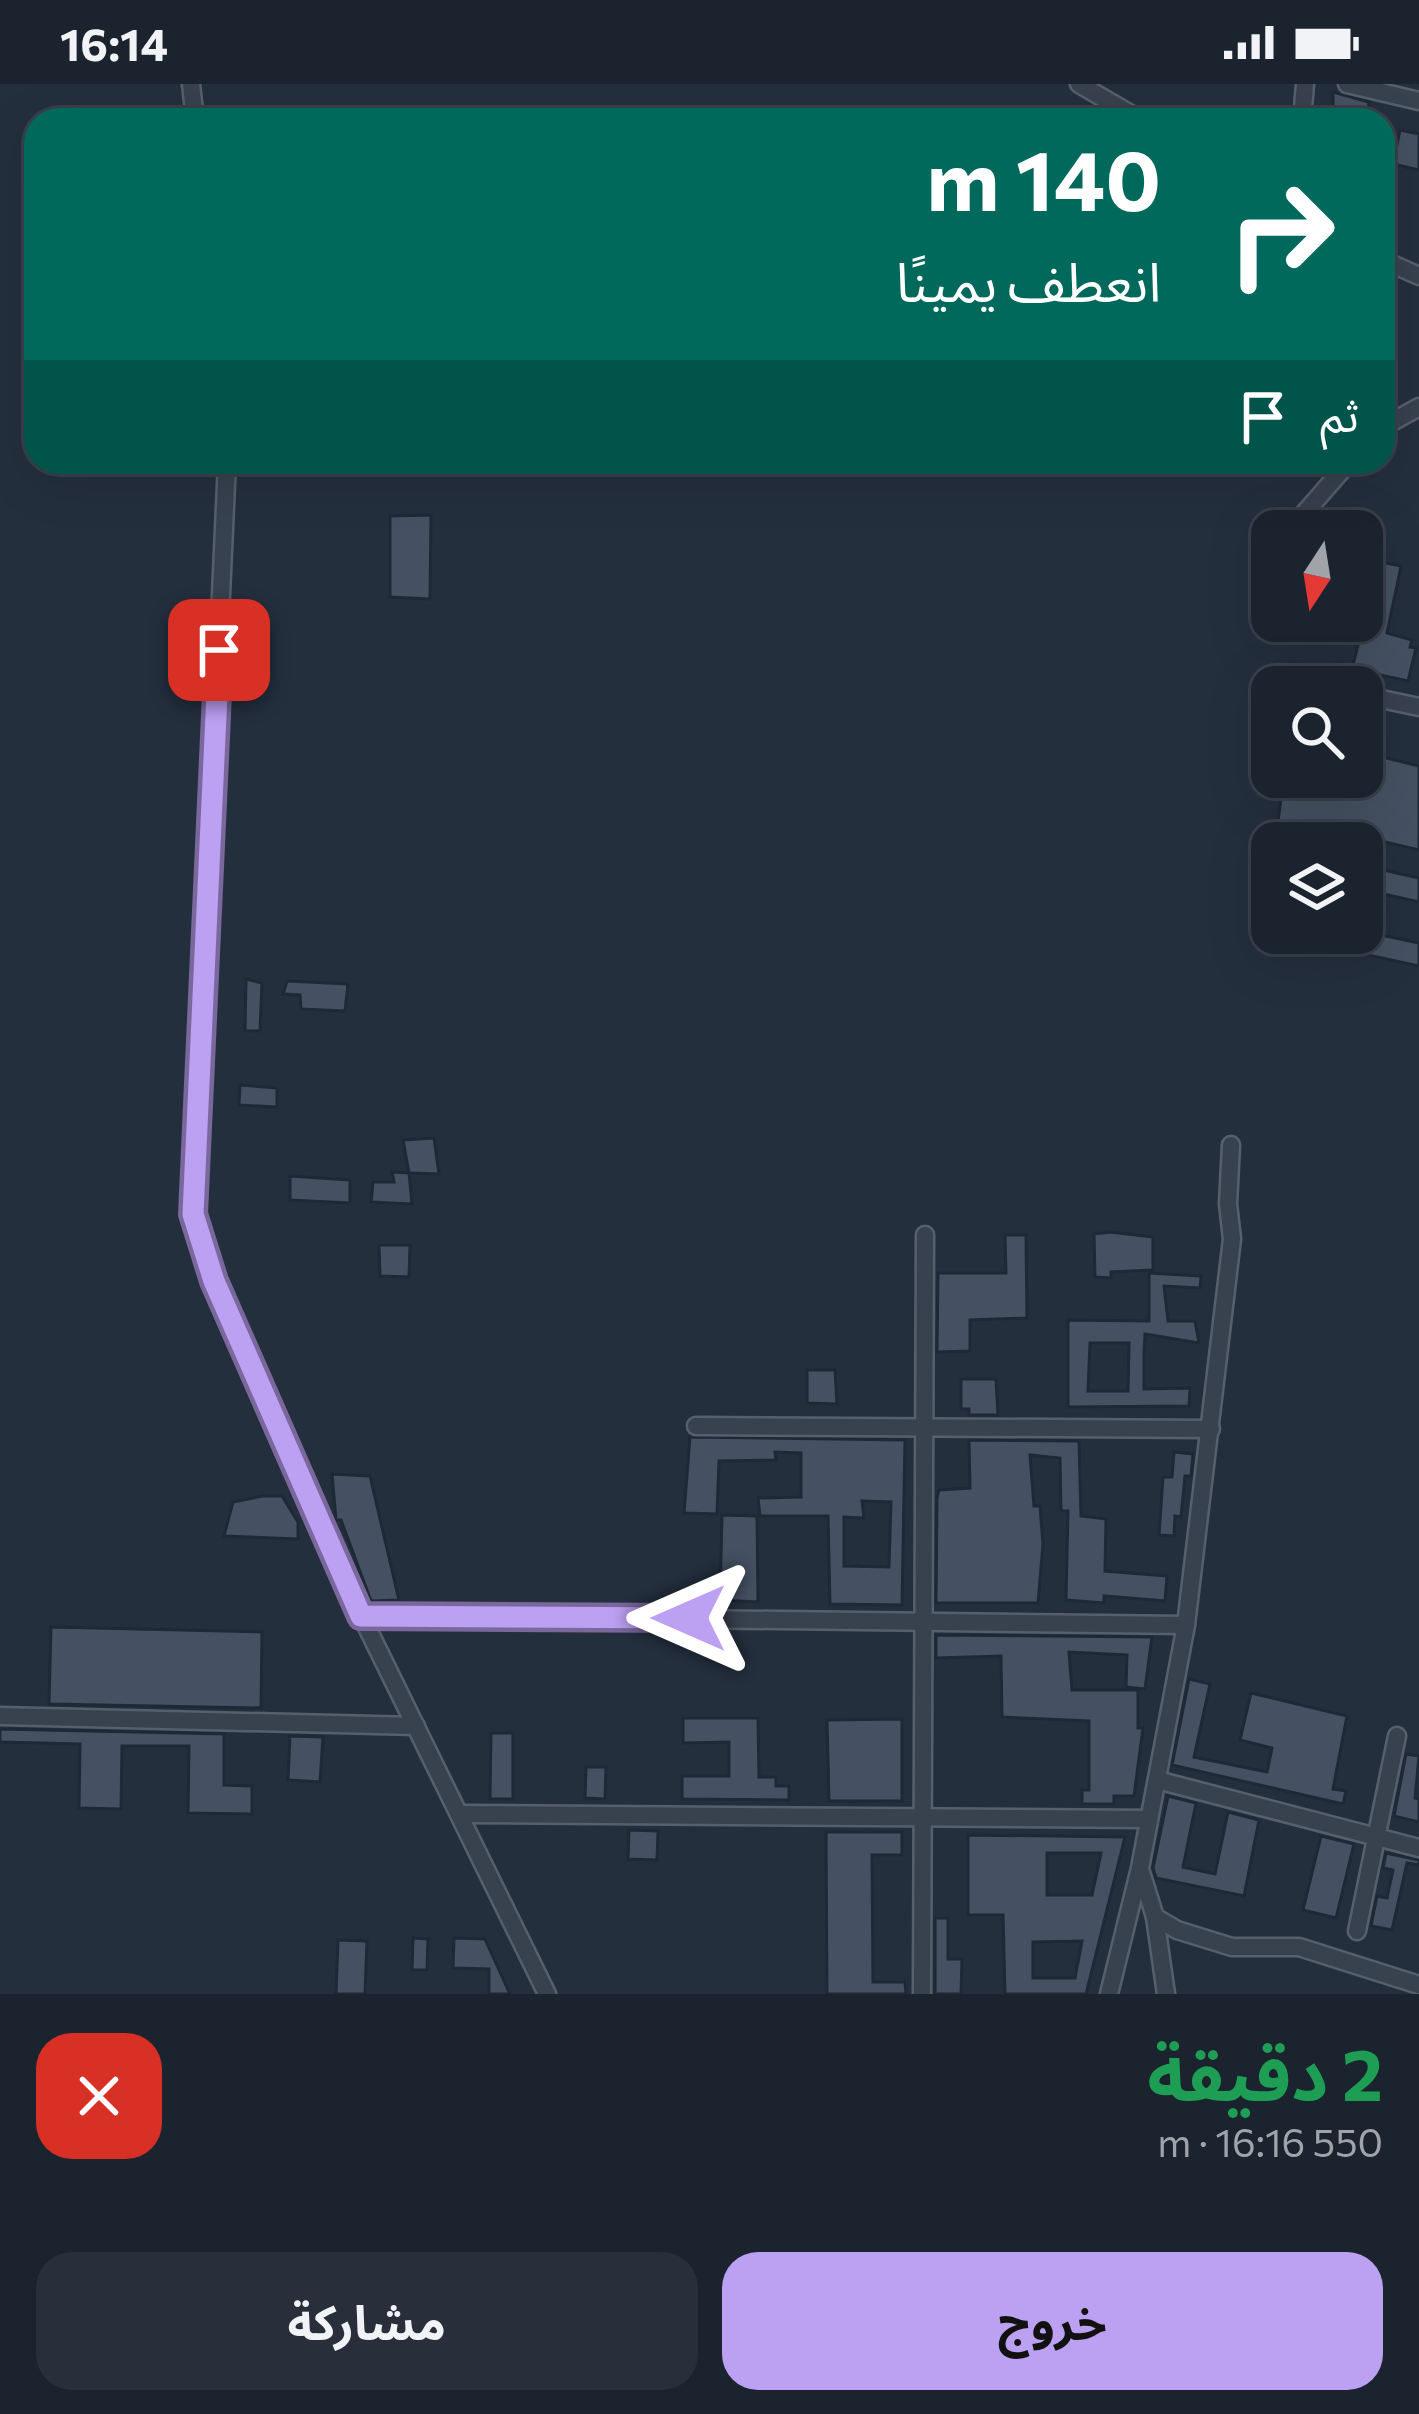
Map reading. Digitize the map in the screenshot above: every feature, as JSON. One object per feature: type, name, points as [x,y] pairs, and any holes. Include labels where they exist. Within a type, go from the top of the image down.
[{"type":"street","points":[[1079,84],[1120,108]]},
{"type":"street","points":[[1347,84],[1386,88],[1419,100]]},
{"type":"street","points":[[226,474],[193,1214],[214,1281],[361,1616],[547,1994]]},
{"type":"street","points":[[1307,510],[1338,474]]},
{"type":"street","points":[[1383,699],[1419,707]]},
{"type":"street","points":[[1109,1994],[1140,1868],[1186,1625],[1232,1239],[1231,1144]]},
{"type":"street","points":[[922,1994],[925,1235]]},
{"type":"street","points":[[696,1426],[1211,1430]]},
{"type":"street","points":[[361,1616],[1186,1625]]},
{"type":"street","points":[[0,1716],[416,1726]]},
{"type":"street","points":[[1357,1931],[1397,1736]]},
{"type":"street","points":[[1157,1780],[1419,1848]]},
{"type":"street","points":[[459,1814],[1149,1819]]},
{"type":"street","points":[[1140,1868],[1155,1917],[1166,1994]]},
{"type":"street","points":[[1155,1917],[1177,1930],[1232,1947],[1299,1947],[1419,1985]]},
{"type":"building","points":[[1333,92],[1369,102],[1368,108],[1333,108]]},
{"type":"building","points":[[1400,130],[1419,134],[1419,170],[1395,164]]},
{"type":"building","points":[[431,515],[430,599],[390,597],[390,516]]},
{"type":"building","points":[[1383,562],[1401,566],[1387,633],[1412,640],[1410,647],[1416,648],[1408,681],[1383,676],[1383,666],[1353,666],[1359,642],[1383,642]]},
{"type":"building","points":[[1383,757],[1419,766],[1419,850],[1383,841],[1383,822],[1278,821],[1281,798],[1383,798]]},
{"type":"building","points":[[1383,870],[1419,878],[1419,902],[1383,894]]},
{"type":"building","points":[[1383,935],[1419,943],[1419,966],[1363,954],[1383,954]]},
{"type":"building","points":[[246,979],[262,983],[260,1031],[245,1031]]},
{"type":"building","points":[[287,981],[348,984],[345,1011],[301,1009],[300,995],[283,994]]},
{"type":"building","points":[[240,1085],[277,1088],[277,1107],[239,1105]]},
{"type":"building","points":[[434,1138],[439,1174],[409,1173],[403,1140]]},
{"type":"building","points":[[392,1172],[409,1173],[412,1204],[371,1202],[373,1182],[394,1182]]},
{"type":"building","points":[[290,1176],[350,1180],[350,1203],[290,1200]]},
{"type":"building","points":[[1094,1234],[1153,1237],[1153,1270],[1095,1277]]},
{"type":"building","points":[[1005,1235],[1026,1235],[1027,1318],[970,1320],[970,1351],[937,1352],[938,1273],[1006,1273]]},
{"type":"building","points":[[379,1245],[410,1245],[409,1277],[380,1276]]},
{"type":"building","points":[[1149,1273],[1201,1276],[1200,1288],[1164,1286],[1168,1321],[1195,1321],[1199,1343],[1145,1334],[1144,1389],[1190,1388],[1189,1406],[1068,1407],[1068,1320],[1149,1321]],"holes":[[[1090,1343],[1129,1343],[1128,1391],[1088,1391]]]},
{"type":"building","points":[[807,1370],[835,1370],[837,1404],[807,1403]]},
{"type":"building","points":[[961,1379],[996,1379],[998,1415],[969,1415],[969,1409],[961,1409]]},
{"type":"building","points":[[690,1437],[905,1440],[902,1605],[830,1604],[828,1516],[760,1516],[758,1498],[801,1497],[801,1453],[775,1452],[776,1460],[719,1461],[717,1514],[684,1513]],"holes":[[[862,1501],[891,1502],[889,1567],[844,1566],[844,1517],[864,1518]]]},
{"type":"building","points":[[969,1440],[1079,1441],[1081,1516],[1106,1519],[1105,1571],[1167,1576],[1165,1601],[1104,1596],[1104,1603],[1066,1600],[1068,1511],[1061,1511],[1060,1458],[1030,1455],[1043,1544],[1038,1603],[936,1603],[937,1498],[939,1490],[970,1488]]},
{"type":"building","points":[[1174,1452],[1193,1454],[1191,1476],[1185,1476],[1174,1536],[1159,1535],[1163,1477],[1172,1477]]},
{"type":"building","points":[[332,1474],[370,1476],[399,1600],[371,1601],[341,1520],[336,1520]]},
{"type":"building","points":[[282,1496],[298,1522],[298,1539],[224,1536],[233,1502]]},
{"type":"building","points":[[722,1515],[757,1516],[758,1602],[720,1600]]},
{"type":"building","points":[[51,1627],[262,1632],[261,1708],[49,1704]]},
{"type":"building","points":[[936,1635],[1152,1637],[1145,1689],[1126,1687],[1127,1655],[1069,1652],[1072,1690],[1138,1690],[1138,1728],[1143,1728],[1134,1796],[1114,1796],[1114,1804],[1082,1804],[1082,1790],[1089,1790],[1089,1721],[1002,1717],[1001,1656],[936,1658]]},
{"type":"building","points":[[1189,1679],[1210,1684],[1194,1757],[1267,1772],[1272,1748],[1240,1740],[1251,1693],[1347,1716],[1333,1789],[1346,1791],[1343,1804],[1172,1765]]},
{"type":"building","points":[[683,1718],[758,1718],[759,1777],[776,1777],[776,1786],[789,1786],[789,1800],[682,1799],[682,1776],[729,1776],[729,1742],[683,1743]]},
{"type":"building","points":[[902,1719],[902,1801],[829,1801],[827,1720]]},
{"type":"building","points":[[0,1729],[224,1734],[224,1785],[252,1786],[252,1814],[188,1813],[189,1746],[122,1746],[121,1809],[79,1808],[80,1744],[0,1742]]},
{"type":"building","points":[[491,1733],[513,1733],[513,1799],[490,1799]]},
{"type":"building","points":[[290,1736],[323,1737],[320,1782],[288,1780]]},
{"type":"building","points":[[1406,1754],[1419,1756],[1415,1798],[1419,1799],[1419,1822],[1394,1816]]},
{"type":"building","points":[[586,1767],[606,1767],[605,1799],[585,1798]]},
{"type":"building","points":[[1168,1796],[1196,1803],[1183,1867],[1215,1874],[1228,1812],[1259,1820],[1244,1896],[1156,1878],[1153,1868]]},
{"type":"building","points":[[629,1830],[658,1831],[657,1860],[628,1859]]},
{"type":"building","points":[[826,1832],[902,1832],[902,1855],[872,1855],[873,1982],[905,1982],[906,1994],[827,1994]]},
{"type":"building","points":[[968,1835],[1125,1837],[1086,1994],[1005,1994],[1003,1915],[968,1915]],"holes":[[[1047,1853],[1101,1853],[1092,1895],[1047,1895]],[[1082,1941],[1075,1978],[1033,1978],[1033,1942]]]},
{"type":"building","points":[[1321,1836],[1354,1844],[1336,1918],[1303,1910]]},
{"type":"building","points":[[1386,1853],[1419,1860],[1419,1865],[1407,1863],[1392,1930],[1371,1926],[1377,1896],[1387,1898],[1393,1870],[1383,1868]]},
{"type":"building","points":[[935,1918],[948,1918],[948,1959],[962,1959],[961,1994],[935,1994]]},
{"type":"building","points":[[413,1938],[428,1939],[427,1970],[412,1970]]},
{"type":"building","points":[[454,1938],[485,1939],[510,1994],[489,1994],[489,1969],[453,1968]]},
{"type":"building","points":[[338,1940],[367,1941],[365,1994],[336,1994]]},
{"type":"route","points":[[219,650],[193,1214],[214,1281],[361,1616],[689,1618]]}]
